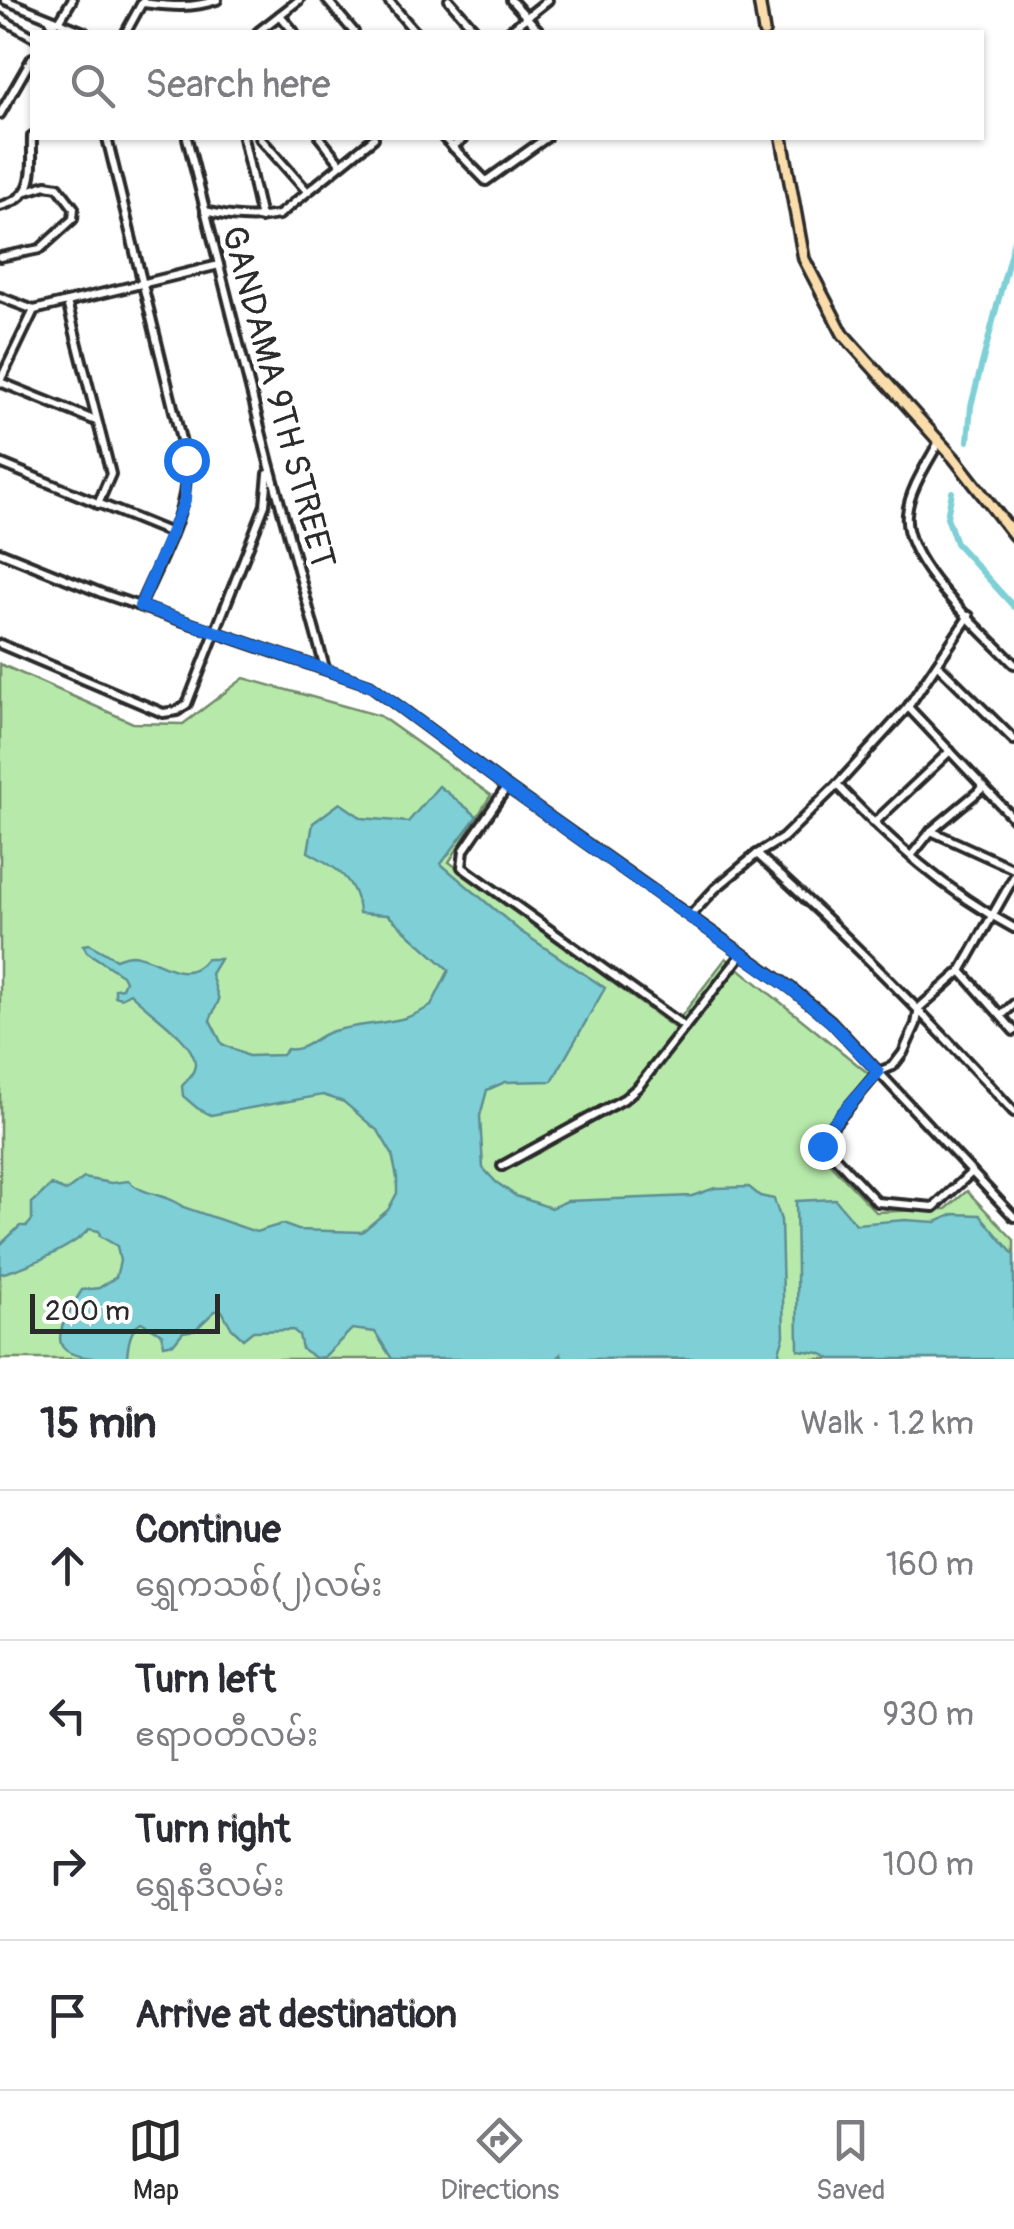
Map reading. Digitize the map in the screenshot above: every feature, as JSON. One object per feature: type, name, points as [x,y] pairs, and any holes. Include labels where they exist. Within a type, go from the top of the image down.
[{"type":"main road","points":[[759,0],[764,30]]},
{"type":"main road","points":[[782,140],[804,259],[844,334],[1014,535]]},
{"type":"street","points":[[6,0],[79,30]]},
{"type":"street","points":[[59,21],[72,0]]},
{"type":"street","points":[[127,30],[143,2],[180,8],[217,0]]},
{"type":"street","points":[[261,30],[299,0]]},
{"type":"street","points":[[327,0],[352,30]]},
{"type":"street","points":[[388,0],[413,30]]},
{"type":"street","points":[[450,0],[475,30]]},
{"type":"street","points":[[511,0],[538,30]]},
{"type":"street","points":[[511,30],[548,0]]},
{"type":"street","points":[[280,15],[292,30]]},
{"type":"street","points":[[0,18],[30,35]]},
{"type":"street","points":[[50,19],[57,30]]},
{"type":"street","points":[[0,113],[30,61]]},
{"type":"street","points":[[27,191],[32,140]]},
{"type":"street","points":[[107,140],[186,460],[185,500],[140,606]]},
{"type":"street","name":"GANDAMA 9TH STREET","points":[[187,140],[325,668]]},
{"type":"street","points":[[243,140],[261,218]]},
{"type":"street","points":[[262,140],[306,190]]},
{"type":"street","points":[[322,140],[340,163]]},
{"type":"street","points":[[204,211],[261,218],[278,215],[371,140]]},
{"type":"street","points":[[446,140],[486,181],[543,140]]},
{"type":"street","points":[[452,146],[461,140]]},
{"type":"street","points":[[0,206],[46,185],[58,187],[74,208],[73,219],[40,249],[0,257]]},
{"type":"street","points":[[0,298],[34,310],[219,266]]},
{"type":"street","points":[[67,302],[111,474],[98,504]]},
{"type":"street","points":[[34,310],[0,382],[96,422]]},
{"type":"street","points":[[939,442],[906,512],[909,540],[922,564],[1014,664]]},
{"type":"street","points":[[0,644],[164,713],[176,712],[187,704],[218,632],[265,505],[269,463]]},
{"type":"street","points":[[0,464],[171,534]]},
{"type":"street","points":[[0,552],[382,692],[831,1022],[1014,1217]]},
{"type":"street","points":[[690,916],[837,785],[908,706],[969,616]]},
{"type":"street","points":[[938,664],[1014,740]]},
{"type":"street","points":[[908,706],[1014,819]]},
{"type":"street","points":[[874,824],[950,751]]},
{"type":"street","points":[[837,785],[911,856],[1014,928]]},
{"type":"street","points":[[911,856],[931,831],[984,787]]},
{"type":"street","points":[[508,788],[464,850],[462,867],[685,1027]]},
{"type":"street","points":[[931,831],[1014,869]]},
{"type":"street","points":[[758,854],[919,1008],[1014,1112]]},
{"type":"street","points":[[972,1172],[934,1207],[882,1204],[822,1146],[821,1138],[878,1072],[892,1066],[903,1053],[919,1008],[962,971],[1014,878]]},
{"type":"street","points":[[502,1166],[624,1100],[742,954]]},
{"type":"street","points":[[962,971],[1014,1031]]},
{"type":"street","points":[[1001,1016],[1014,1004]]},
{"type":"green space","points":[[0,664],[133,723],[183,724],[244,678],[380,716],[491,795],[449,862],[673,1027],[726,958],[869,1074],[810,1143],[876,1212],[946,1209],[967,1191],[1014,1240],[1014,1359],[0,1359]]},
{"type":"water","points":[[439,786],[477,816],[441,864],[520,931],[605,988],[552,1081],[505,1082],[487,1090],[480,1116],[483,1168],[516,1196],[551,1208],[567,1201],[692,1196],[715,1188],[749,1187],[760,1196],[774,1199],[781,1220],[781,1358],[563,1359],[561,1354],[557,1359],[392,1359],[375,1332],[352,1329],[324,1357],[316,1358],[302,1349],[299,1335],[293,1330],[253,1331],[243,1339],[222,1311],[215,1311],[195,1330],[183,1332],[174,1343],[164,1345],[162,1334],[141,1322],[132,1333],[124,1359],[71,1353],[60,1339],[62,1327],[82,1290],[99,1288],[116,1277],[120,1261],[117,1246],[100,1236],[99,1231],[89,1229],[60,1250],[0,1274],[0,1245],[20,1226],[27,1226],[32,1220],[32,1203],[51,1185],[66,1191],[84,1178],[111,1183],[129,1181],[183,1207],[256,1232],[282,1224],[298,1230],[362,1232],[388,1210],[397,1193],[392,1154],[379,1132],[344,1102],[323,1095],[211,1115],[197,1108],[183,1096],[182,1086],[195,1065],[188,1046],[130,993],[121,998],[115,996],[115,989],[122,988],[125,981],[122,975],[87,952],[83,945],[89,944],[116,959],[132,955],[180,971],[198,967],[206,959],[220,959],[211,974],[219,1000],[210,1020],[222,1044],[248,1056],[282,1055],[287,1049],[304,1046],[330,1032],[416,1014],[431,1006],[449,970],[388,915],[359,913],[349,883],[328,863],[308,852],[313,823],[340,803],[362,818],[408,822]]},
{"type":"water","points":[[835,1199],[856,1224],[936,1222],[954,1214],[980,1215],[1014,1255],[1014,1359],[831,1359],[798,1350],[796,1201]]},
{"type":"waterway","points":[[968,441],[971,406],[1014,240]]},
{"type":"waterway","points":[[952,492],[947,517],[956,543],[1014,607]]},
{"type":"route","points":[[186,460],[185,500],[140,606],[325,668],[382,692],[508,788],[790,988],[831,1022],[878,1072],[821,1138],[822,1146]]}]
